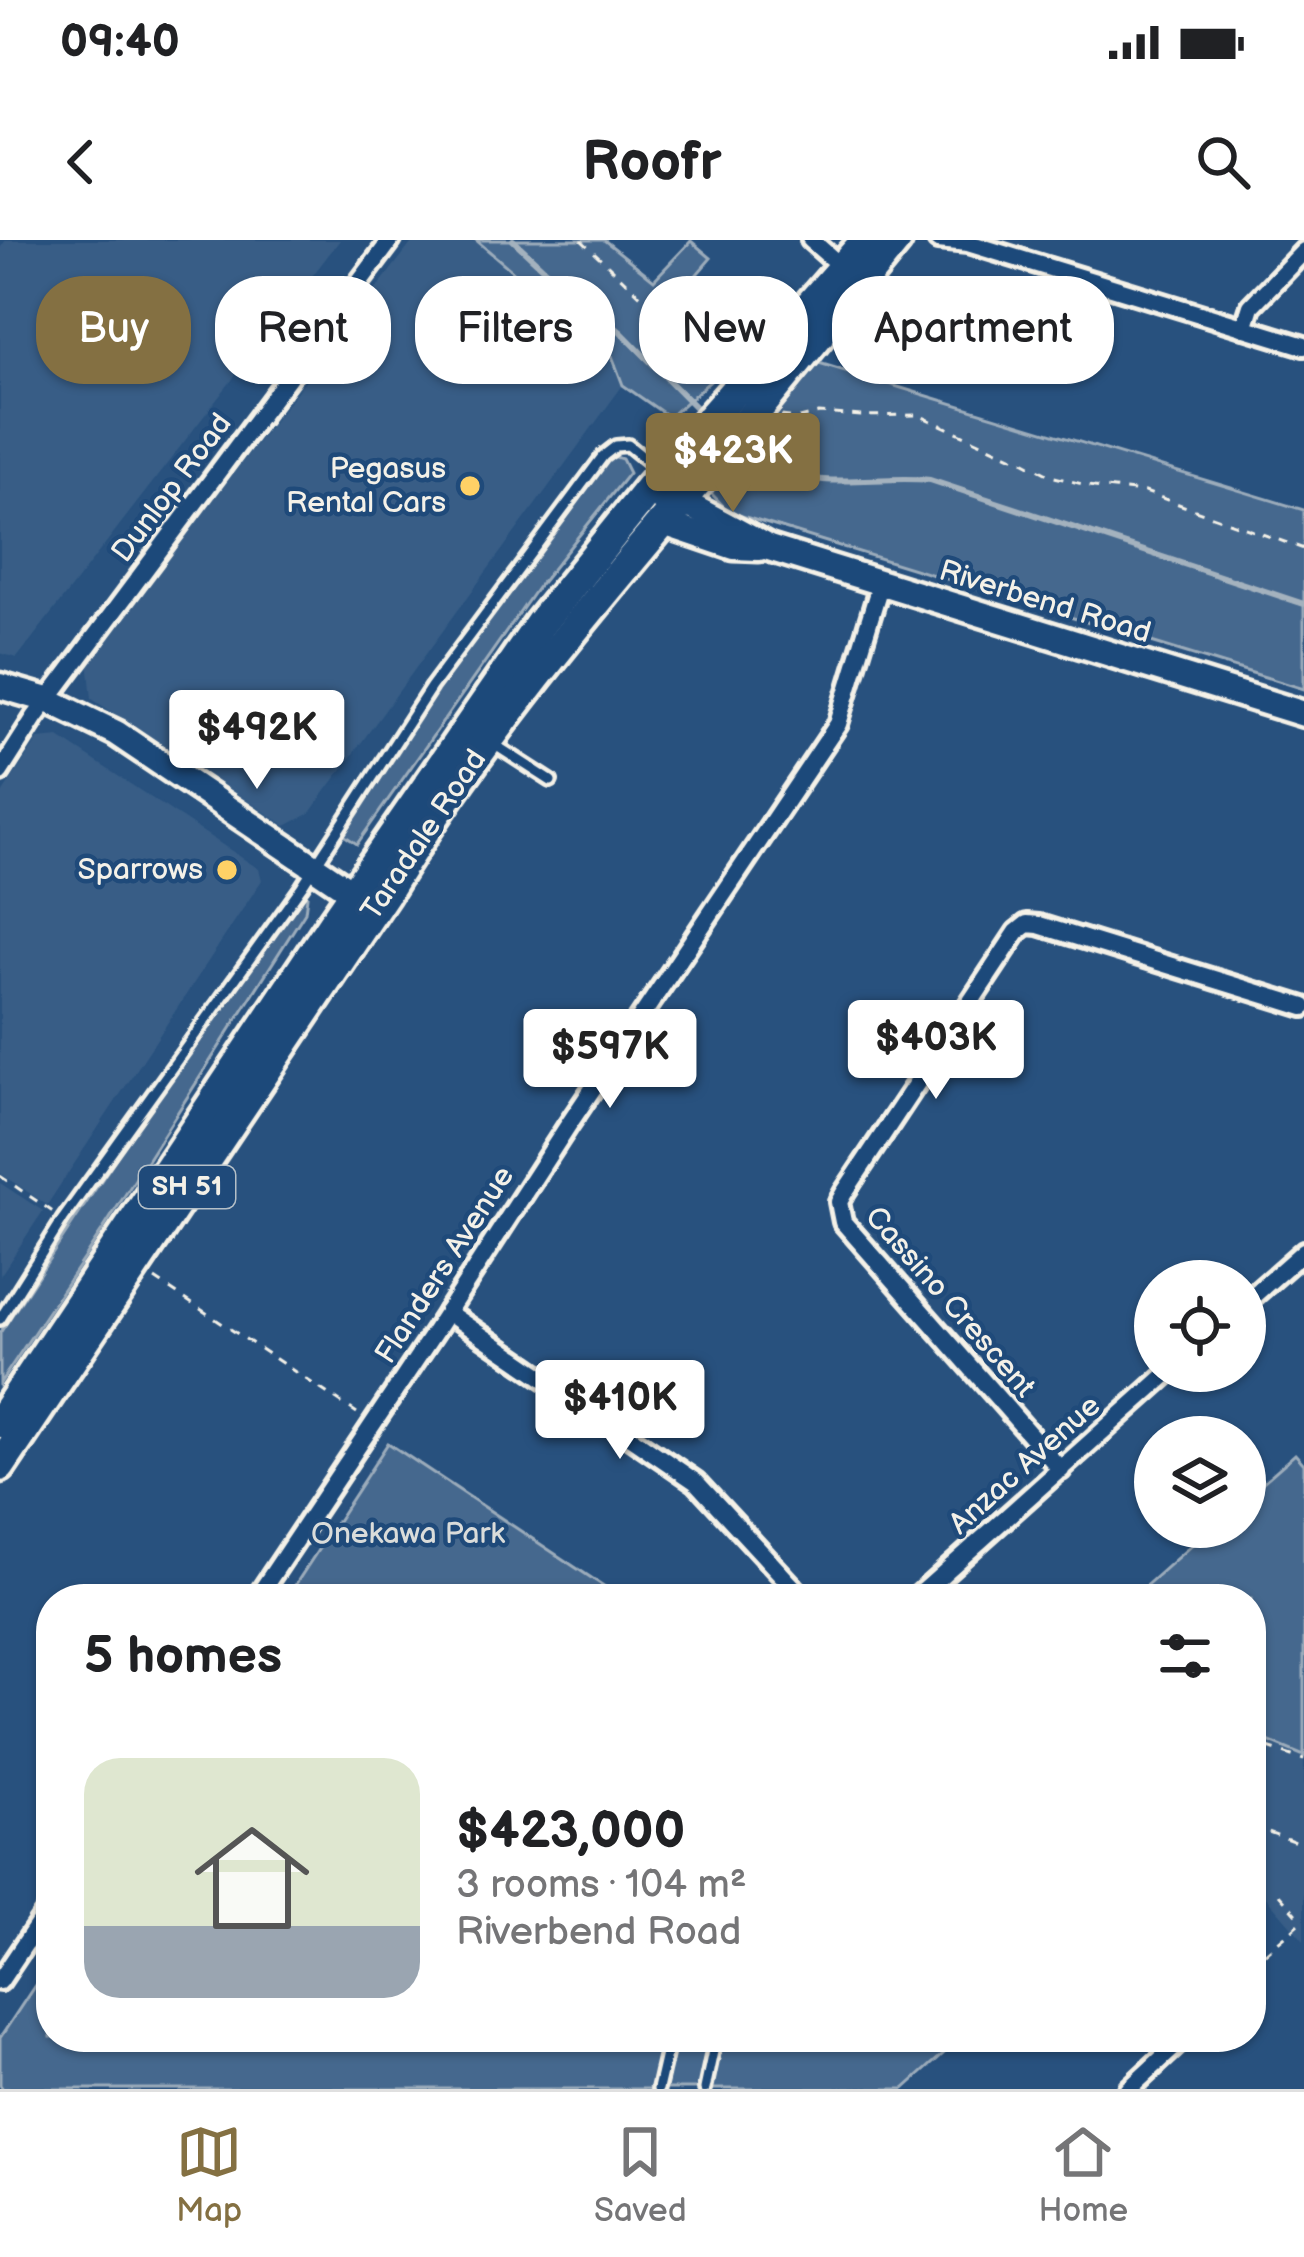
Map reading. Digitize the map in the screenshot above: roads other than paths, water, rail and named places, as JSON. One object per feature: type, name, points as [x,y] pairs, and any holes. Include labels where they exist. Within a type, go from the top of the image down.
[{"type":"highway","name":"Taradale Road","points":[[851,276],[867,240]]},
{"type":"highway","name":"Taradale Road","points":[[851,276],[896,240]]},
{"type":"highway","name":"Taradale Road","points":[[0,1466],[134,1265],[540,624],[661,490],[754,398],[832,300]]},
{"type":"highway","name":"Taradale Road","points":[[0,1422],[365,902],[586,612],[661,490]]},
{"type":"street","name":"Dunlop Road","points":[[0,772],[48,700],[392,240]]},
{"type":"street","points":[[811,240],[851,276]]},
{"type":"street","points":[[938,240],[966,242],[1304,346]]},
{"type":"street","points":[[1244,328],[1251,306],[1304,250]]},
{"type":"street","name":"Riverbend Road","points":[[661,490],[769,548],[1304,714]]},
{"type":"street","name":"Flanders Avenue","points":[[266,1584],[838,724],[881,582]]},
{"type":"street","points":[[0,686],[48,700],[116,733],[365,902]]},
{"type":"street","name":"Cassino Crescent","points":[[1060,1470],[843,1222],[839,1202],[1025,918],[1304,1007]]},
{"type":"street","points":[[1266,1287],[1302,1257]]},
{"type":"street","points":[[447,1312],[696,1482],[790,1584]]},
{"type":"street","name":"Anzac Avenue","points":[[932,1584],[1147,1392]]},
{"type":"street","points":[[0,1981],[36,1927]]},
{"type":"street","points":[[1129,2089],[1169,2052]]},
{"type":"lane","points":[[0,1318],[63,1219],[302,886],[431,686],[603,456],[616,446],[628,446],[661,490]]},
{"type":"lane","points":[[487,741],[551,781]]},
{"type":"lane","points":[[658,2089],[667,2052]]},
{"type":"lane","points":[[705,2089],[713,2052]]},
{"type":"waterway","points":[[513,240],[621,332],[700,412]]},
{"type":"waterway","points":[[741,448],[775,469],[812,479],[930,480],[1304,604]]},
{"type":"place","name":"Pegasus Rental Cars","points":[[470,486]]},
{"type":"place","name":"Sparrows","points":[[227,870]]},
{"type":"park label","name":"Onekawa Park","points":[[408,1534]]}]
